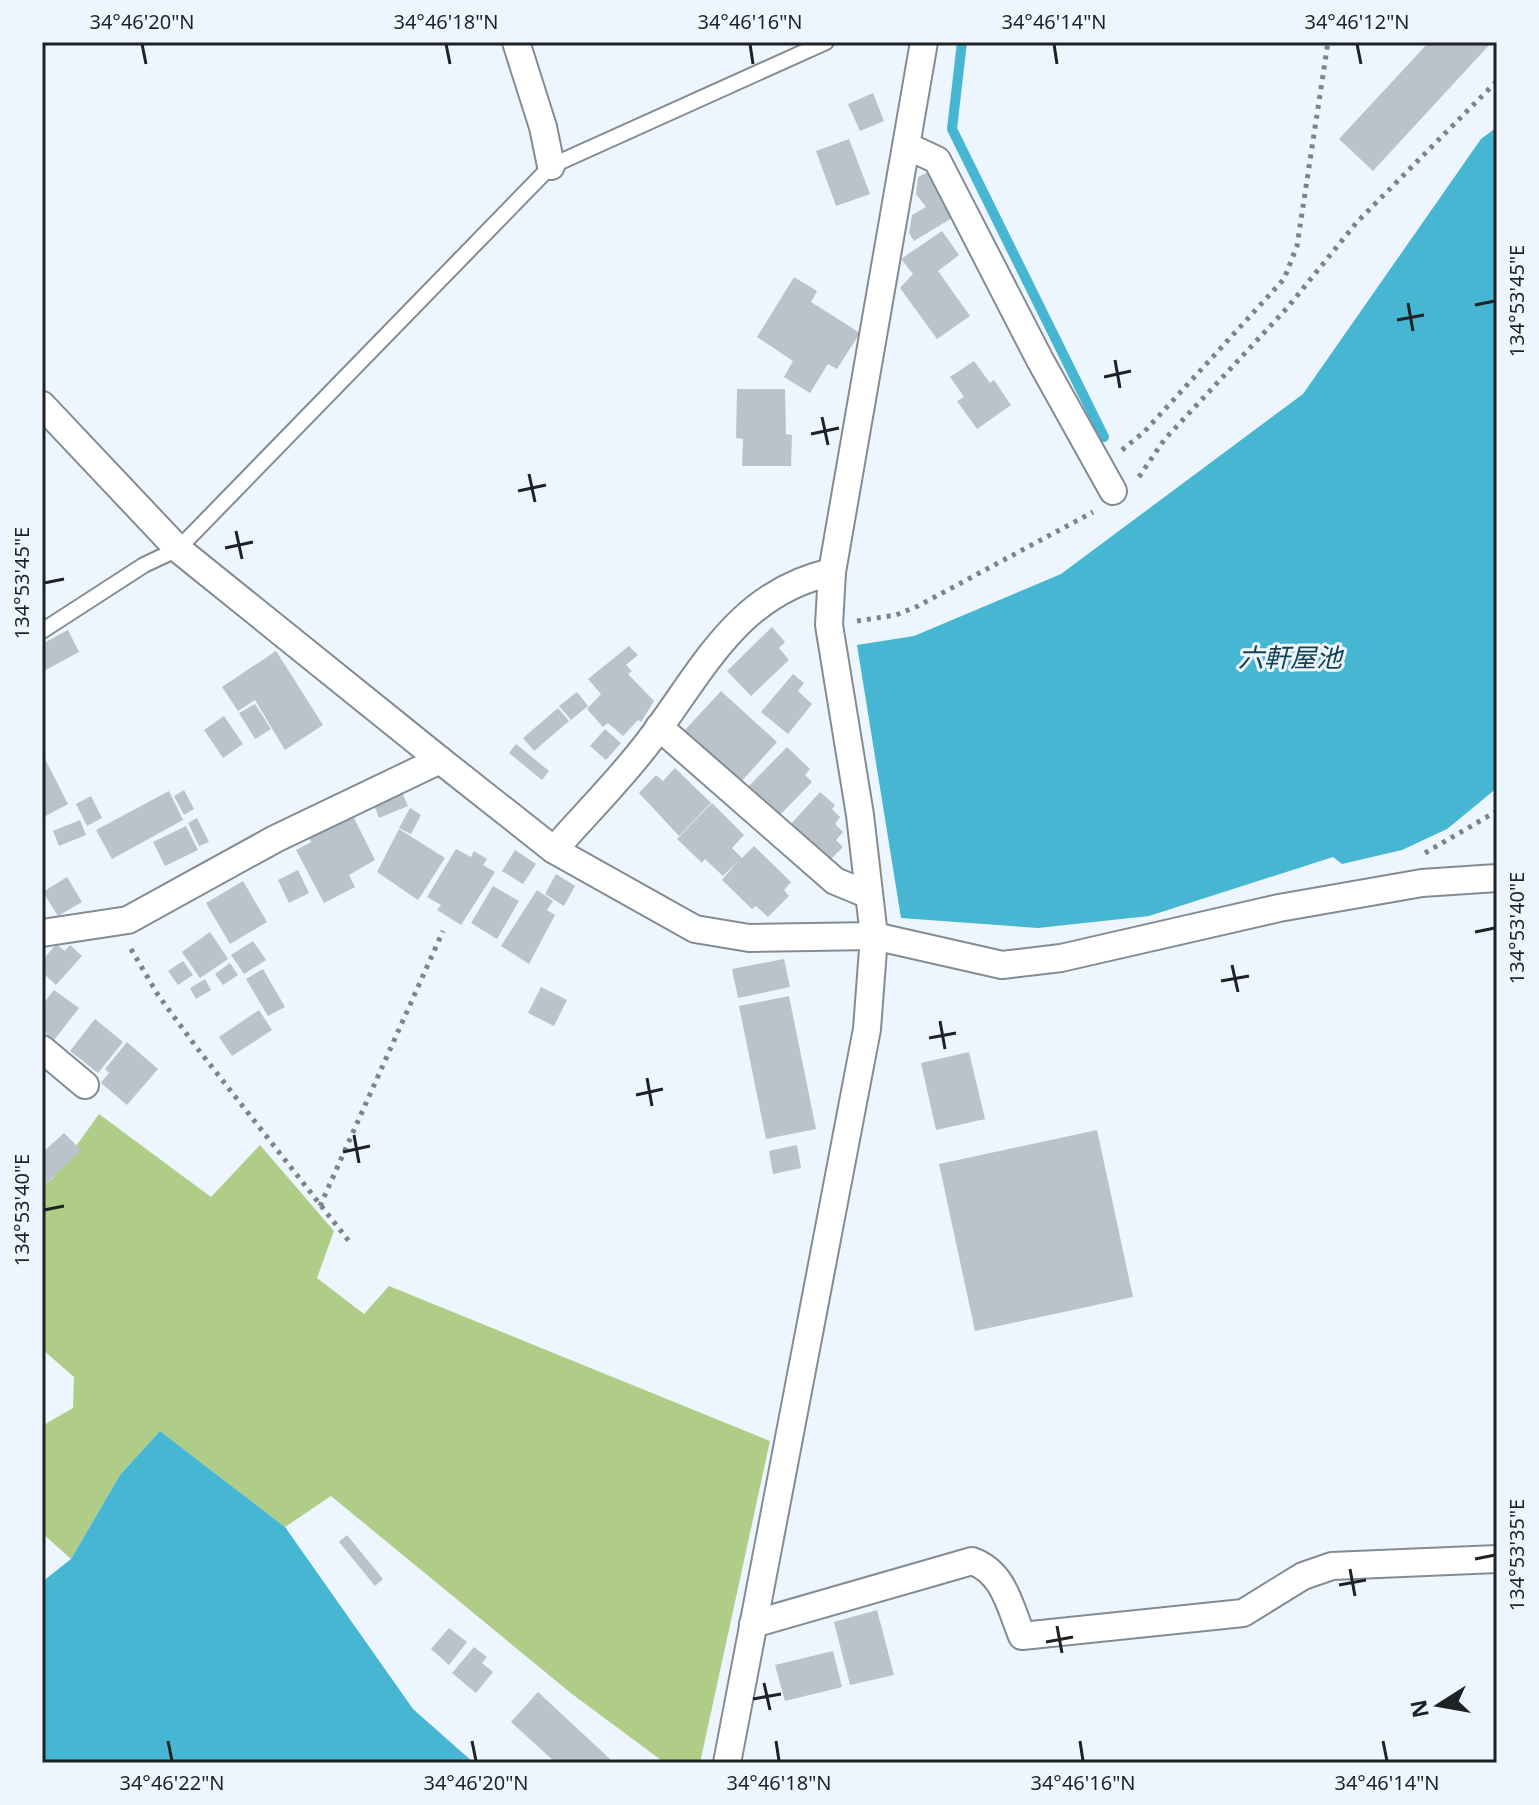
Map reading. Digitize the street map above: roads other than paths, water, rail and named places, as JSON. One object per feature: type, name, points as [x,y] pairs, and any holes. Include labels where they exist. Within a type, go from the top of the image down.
[{"type":"street","points":[[516,42],[543,127],[551,166]]},
{"type":"street","points":[[727,1763],[865,1043],[874,936],[829,625],[832,572],[909,147],[924,42]]},
{"type":"street","points":[[909,147],[937,160],[1116,495]]},
{"type":"street","points":[[42,405],[178,549],[440,760],[554,850],[695,929],[749,938],[874,936],[1002,965],[1061,958],[1279,908],[1422,883],[1497,878]]},
{"type":"street","points":[[554,850],[659,727],[716,645],[772,594],[799,579],[832,572]]},
{"type":"street","points":[[659,727],[835,881],[869,895]]},
{"type":"street","points":[[42,933],[128,920],[275,839],[440,760]]},
{"type":"street","points":[[42,1049],[85,1085]]},
{"type":"street","points":[[753,1624],[972,1561],[988,1567],[1000,1580],[1022,1636],[1243,1613],[1303,1576],[1332,1566],[1497,1559]]},
{"type":"lane","points":[[42,631],[144,565],[178,549],[551,166],[826,42]]},
{"type":"water","name":"六軒屋池","points":[[1497,127],[1497,788],[1447,829],[1402,850],[1342,864],[1333,857],[1149,916],[1038,928],[901,918],[857,645],[914,636],[1061,574],[1303,394],[1481,139]]},
{"type":"water","points":[[160,1431],[285,1527],[413,1709],[474,1763],[42,1763],[42,1582],[71,1559],[120,1475]]},
{"type":"waterway","points":[[962,42],[952,129],[1104,437]]}]
